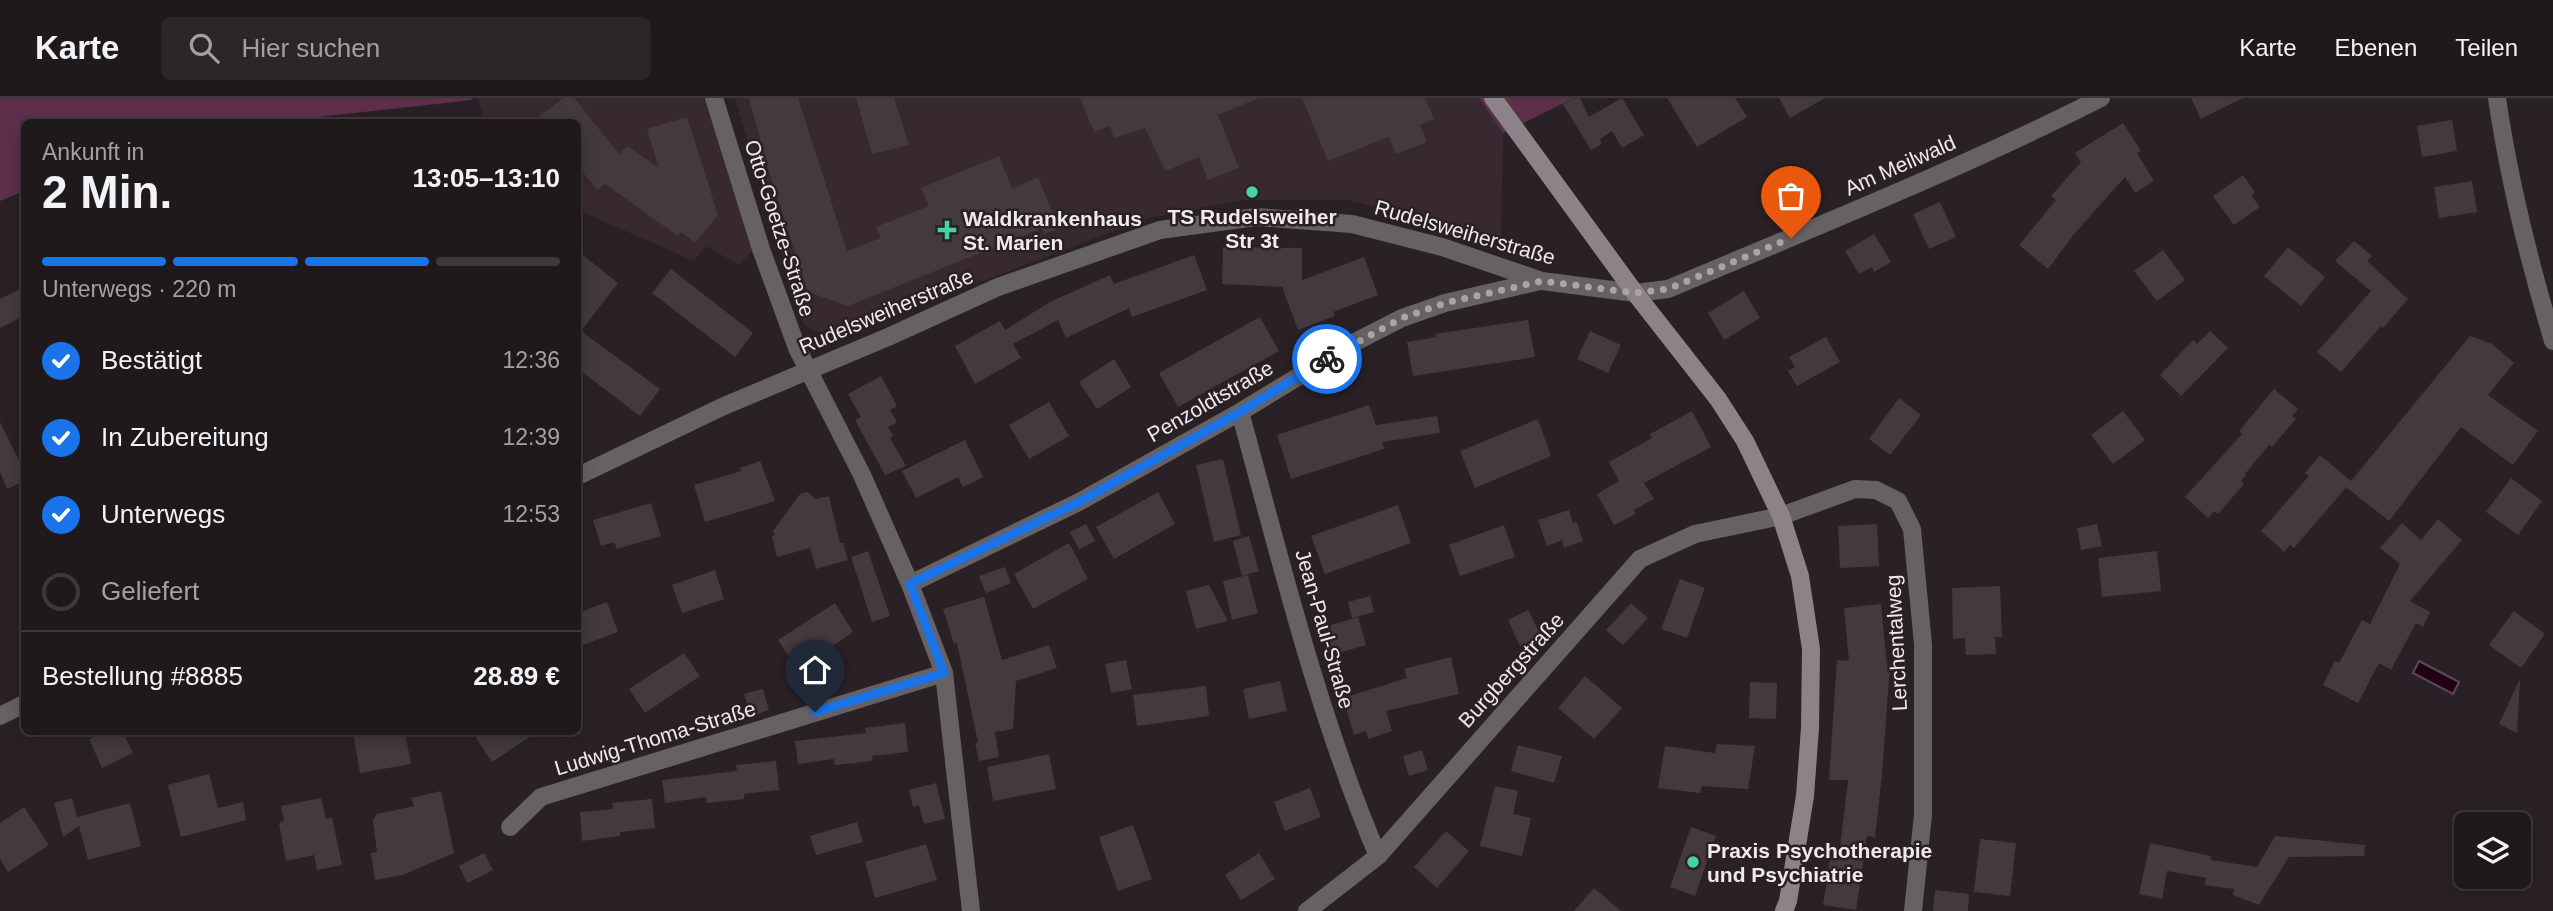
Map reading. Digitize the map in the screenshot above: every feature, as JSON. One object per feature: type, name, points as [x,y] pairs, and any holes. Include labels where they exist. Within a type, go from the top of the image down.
[{"type":"street","name":"Otto-Goetze-Straße","points":[[714,98],[761,250],[807,370]]},
{"type":"street","points":[[1493,98],[1635,293],[1718,399],[1745,440],[1781,516],[1800,576],[1811,649],[1810,728],[1805,796],[1788,901],[1784,911]]},
{"type":"street","name":"Am Meilwald","points":[[1635,293],[1668,289],[1791,238],[2051,124],[2101,98]]},
{"type":"street","points":[[2497,98],[2507,164],[2523,239],[2553,341]]},
{"type":"street","name":"Rudelsweiherstraße","points":[[581,475],[715,410],[998,287],[1160,230],[1256,216],[1352,223],[1442,247],[1542,281],[1635,293]]},
{"type":"street","name":"Penzoldtstraße","points":[[910,584],[1079,502],[1240,412],[1359,340],[1402,318],[1445,303],[1542,281]]},
{"type":"street","points":[[807,370],[862,475],[910,584],[944,673],[971,911]]},
{"type":"street","name":"Jean-Paul-Straße","points":[[1240,412],[1305,648],[1353,796],[1378,856]]},
{"type":"street","name":"Lerchentalweg","points":[[1781,516],[1856,489],[1876,490],[1898,501],[1912,529],[1923,644],[1923,815],[1913,911]]},
{"type":"street","name":"Burgbergstraße","points":[[1307,911],[1378,856],[1640,559],[1695,534],[1781,516]]},
{"type":"street","name":"Ludwig-Thoma-Straße","points":[[510,827],[541,797],[944,673]]},
{"type":"street","points":[[0,716],[21,706]]},
{"type":"shaded area","points":[[0,98],[472,98],[301,119],[21,119],[21,192],[0,201]]},
{"type":"shaded area","points":[[478,98],[704,98],[755,248],[739,265],[706,246],[694,261],[581,211],[581,119],[483,119]]},
{"type":"shaded area","name":"Waldkrankenhaus St. Marien","points":[[735,98],[1479,98],[1503,133],[1501,241],[1348,200],[1243,200],[1149,218],[829,339],[803,324]]},
{"type":"shaded area","points":[[1479,98],[1574,98],[1503,133]]},
{"type":"shaded area","points":[[2419,661],[2459,682],[2453,694],[2413,673]]},
{"type":"building","points":[[563,98],[574,98],[619,154],[628,146],[659,168],[647,129],[687,117],[718,215],[695,243],[681,232],[678,236],[605,184],[597,190],[581,170],[581,119],[536,119]]},
{"type":"building","points":[[749,98],[798,98],[847,251],[881,238],[876,227],[929,206],[921,188],[999,156],[1012,189],[1038,177],[1059,228],[1044,234],[1042,228],[848,306],[808,292],[768,168]]},
{"type":"building","points":[[856,98],[894,98],[909,145],[872,154]]},
{"type":"building","points":[[1080,98],[1259,98],[1218,115],[1239,168],[1208,180],[1199,157],[1165,171],[1145,128],[1114,138],[1110,126],[1094,132]]},
{"type":"building","points":[[1302,98],[1425,98],[1434,119],[1420,125],[1427,142],[1396,154],[1389,137],[1328,161]]},
{"type":"building","points":[[1580,98],[1589,117],[1622,98],[1644,135],[1622,148],[1612,131],[1600,139],[1602,144],[1591,150],[1563,104]]},
{"type":"building","points":[[1667,98],[1735,98],[1747,117],[1697,147]]},
{"type":"building","points":[[1779,98],[1825,98],[1790,118]]},
{"type":"building","points":[[2191,98],[2243,98],[2201,119]]},
{"type":"building","points":[[2452,120],[2457,151],[2422,157],[2417,126]]},
{"type":"building","points":[[2123,123],[2141,151],[2137,153],[2154,181],[2135,193],[2125,177],[2074,234],[2048,269],[2019,245],[2056,200],[2051,196],[2081,162],[2075,153]]},
{"type":"building","points":[[2243,175],[2255,192],[2251,195],[2260,207],[2234,225],[2213,196]]},
{"type":"building","points":[[2472,181],[2477,212],[2439,218],[2434,187]]},
{"type":"building","points":[[1940,202],[1956,237],[1929,249],[1913,214]]},
{"type":"building","points":[[1874,234],[1891,262],[1874,272],[1872,267],[1859,274],[1845,251]]},
{"type":"building","points":[[2354,241],[2372,256],[2367,261],[2408,299],[2341,372],[2317,352],[2371,291],[2335,261]]},
{"type":"building","points":[[1223,247],[1302,248],[1302,280],[1364,257],[1378,295],[1333,312],[1335,316],[1298,330],[1282,287],[1222,284]]},
{"type":"building","points":[[2288,247],[2325,277],[2301,306],[2264,276]]},
{"type":"building","points":[[2163,250],[2185,280],[2157,301],[2134,271]]},
{"type":"building","points":[[581,253],[618,283],[581,331]]},
{"type":"building","points":[[1194,255],[1207,290],[1132,317],[1129,308],[1066,338],[1058,320],[1013,344],[1021,358],[975,384],[955,346],[1000,321],[1005,330],[1050,302],[1110,275],[1114,284]]},
{"type":"building","points":[[671,269],[753,333],[735,357],[652,293]]},
{"type":"building","points":[[21,288],[21,318],[0,328],[0,299]]},
{"type":"building","points":[[1744,291],[1760,318],[1724,340],[1708,313]]},
{"type":"building","points":[[1260,317],[1279,351],[1178,407],[1159,373]]},
{"type":"building","points":[[1528,320],[1535,357],[1413,376],[1407,342],[1436,337],[1435,334]]},
{"type":"building","points":[[581,331],[660,389],[640,416],[581,371]]},
{"type":"building","points":[[1590,331],[1621,345],[1608,373],[1577,359]]},
{"type":"building","points":[[2210,331],[2228,348],[2181,396],[2160,375],[2193,340],[2197,344]]},
{"type":"building","points":[[2470,336],[2492,344],[2514,363],[2488,395],[2538,431],[2513,465],[2461,427],[2389,521],[2346,487],[2294,548],[2290,545],[2284,552],[2261,531],[2309,476],[2305,473],[2320,455],[2351,481]]},
{"type":"building","points":[[1826,337],[1840,362],[1797,386],[1788,371],[1795,367],[1789,357]]},
{"type":"building","points":[[1114,359],[1131,387],[1097,409],[1079,382]]},
{"type":"building","points":[[881,376],[897,406],[890,410],[897,422],[888,427],[893,436],[890,438],[906,466],[885,475],[855,420],[861,417],[848,394]]},
{"type":"building","points":[[2274,389],[2298,409],[2292,416],[2296,419],[2272,447],[2269,445],[2245,474],[2241,481],[2244,484],[2218,514],[2214,511],[2208,518],[2185,497],[2242,434],[2239,431]]},
{"type":"building","points":[[1899,398],[1921,415],[1890,455],[1869,439]]},
{"type":"building","points":[[1049,402],[1069,436],[1029,459],[1009,425]]},
{"type":"building","points":[[1369,405],[1376,425],[1437,416],[1440,433],[1382,442],[1384,449],[1291,479],[1277,435]]},
{"type":"building","points":[[1692,411],[1711,447],[1644,483],[1654,499],[1634,510],[1636,514],[1614,525],[1597,494],[1619,481],[1609,462],[1652,438],[1650,434]]},
{"type":"building","points":[[2123,411],[2145,440],[2113,464],[2091,435]]},
{"type":"building","points":[[1538,419],[1551,456],[1475,488],[1460,451]]},
{"type":"building","points":[[0,422],[21,465],[21,482],[7,489],[0,472]]},
{"type":"building","points":[[965,440],[983,477],[963,487],[958,477],[916,498],[902,471]]},
{"type":"building","points":[[1223,459],[1241,535],[1214,542],[1196,465]]},
{"type":"building","points":[[760,461],[775,501],[705,522],[694,485],[741,471],[740,468]]},
{"type":"building","points":[[2511,478],[2542,501],[2518,535],[2486,512]]},
{"type":"building","points":[[807,492],[816,499],[829,496],[840,543],[843,543],[848,560],[816,569],[810,548],[777,557],[773,531],[800,494]]},
{"type":"building","points":[[1158,492],[1175,524],[1114,559],[1096,527]]},
{"type":"building","points":[[651,503],[661,536],[617,549],[614,542],[601,546],[593,520]]},
{"type":"building","points":[[1398,505],[1411,543],[1325,574],[1311,536]]},
{"type":"building","points":[[1569,510],[1573,523],[1577,522],[1583,541],[1564,548],[1562,540],[1547,546],[1538,520]]},
{"type":"building","points":[[2438,519],[2462,540],[2410,601],[2430,612],[2423,627],[2416,623],[2391,670],[2379,663],[2358,703],[2323,685],[2335,661],[2339,663],[2362,620],[2370,624],[2400,564],[2380,548],[2402,523],[2421,540]]},
{"type":"building","points":[[1086,524],[1095,541],[1079,549],[1070,532]]},
{"type":"building","points":[[1877,524],[1879,566],[1840,568],[1838,526]]},
{"type":"building","points":[[2097,524],[2102,546],[2081,550],[2077,528]]},
{"type":"building","points":[[1504,525],[1515,557],[1460,576],[1449,545]]},
{"type":"building","points":[[1249,536],[1259,571],[1242,576],[1233,541]]},
{"type":"building","points":[[1069,543],[1088,579],[1033,609],[1014,574]]},
{"type":"building","points":[[868,551],[890,616],[872,622],[851,557]]},
{"type":"building","points":[[2157,551],[2161,591],[2102,597],[2098,558]]},
{"type":"building","points":[[1005,567],[1011,583],[986,593],[979,576]]},
{"type":"building","points":[[715,570],[724,599],[682,613],[672,585]]},
{"type":"building","points":[[1248,575],[1258,613],[1232,620],[1223,581]]},
{"type":"building","points":[[1680,579],[1705,588],[1687,638],[1661,629]]},
{"type":"building","points":[[1209,585],[1228,621],[1196,629],[1186,591]]},
{"type":"building","points":[[2000,586],[2002,637],[1995,637],[1996,654],[1966,655],[1965,638],[1953,639],[1952,588]]},
{"type":"building","points":[[1370,596],[1374,612],[1352,618],[1348,602]]},
{"type":"building","points":[[984,597],[1002,660],[1049,645],[1057,668],[1016,681],[1013,729],[995,732],[999,757],[979,761],[975,743],[978,742],[957,643],[954,644],[943,609]]},
{"type":"building","points":[[607,602],[618,632],[581,646],[581,612]]},
{"type":"building","points":[[835,603],[853,632],[798,670],[778,640]]},
{"type":"building","points":[[1631,603],[1648,618],[1623,645],[1606,630]]},
{"type":"building","points":[[1881,604],[1887,665],[1890,665],[1882,775],[1875,837],[1867,836],[1856,910],[1823,905],[1831,854],[1839,856],[1848,780],[1829,780],[1837,660],[1849,661],[1844,608]]},
{"type":"building","points":[[1528,610],[1541,636],[1520,646],[1508,620]]},
{"type":"building","points":[[2514,611],[2545,634],[2521,668],[2489,645]]},
{"type":"building","points":[[1358,617],[1366,645],[1332,655],[1324,627]]},
{"type":"building","points":[[684,653],[700,676],[645,713],[629,689]]},
{"type":"building","points":[[1451,657],[1459,694],[1386,711],[1392,731],[1368,739],[1366,731],[1354,735],[1343,698],[1407,678],[1404,669]]},
{"type":"building","points":[[1126,660],[1132,689],[1111,693],[1105,664]]},
{"type":"building","points":[[1585,676],[1622,708],[1594,739],[1558,708]]},
{"type":"building","points":[[1280,681],[1287,711],[1249,719],[1243,689]]},
{"type":"building","points":[[2520,681],[2517,733],[2499,724]]},
{"type":"building","points":[[1750,682],[1777,683],[1776,719],[1749,718]]},
{"type":"building","points":[[1206,686],[1209,716],[1137,726],[1133,695]]},
{"type":"building","points":[[763,689],[769,710],[751,716],[744,694]]},
{"type":"building","points":[[905,723],[908,752],[872,756],[873,761],[835,765],[834,759],[798,764],[795,741],[866,733],[865,728]]},
{"type":"building","points":[[98,735],[124,735],[133,753],[102,768],[89,739]]},
{"type":"building","points":[[354,735],[406,735],[411,764],[360,773]]},
{"type":"building","points":[[480,735],[532,735],[492,762],[476,738]]},
{"type":"building","points":[[1717,744],[1755,746],[1748,789],[1702,786],[1700,793],[1658,788],[1665,746],[1715,753]]},
{"type":"building","points":[[1518,745],[1562,756],[1554,783],[1511,771]]},
{"type":"building","points":[[1422,750],[1428,770],[1409,776],[1403,756]]},
{"type":"building","points":[[1049,754],[1056,789],[993,801],[987,767]]},
{"type":"building","points":[[776,761],[779,790],[744,794],[744,799],[706,803],[706,797],[665,803],[662,780],[737,771],[736,765]]},
{"type":"building","points":[[209,774],[218,808],[243,802],[246,820],[181,837],[168,785]]},
{"type":"building","points":[[936,783],[945,819],[924,824],[919,805],[913,807],[909,790]]},
{"type":"building","points":[[1495,786],[1518,791],[1513,814],[1531,818],[1522,856],[1480,846]]},
{"type":"building","points":[[1310,788],[1321,817],[1285,831],[1274,802]]},
{"type":"building","points":[[441,791],[454,853],[403,875],[375,880],[371,853],[377,852],[373,821],[377,814],[414,806],[411,798]]},
{"type":"building","points":[[72,798],[77,817],[130,803],[141,846],[88,860],[78,822],[79,826],[63,837],[54,803]]},
{"type":"building","points":[[321,798],[326,819],[332,817],[342,865],[317,870],[314,855],[286,861],[279,823],[284,821],[281,806]]},
{"type":"building","points":[[652,799],[655,828],[620,832],[620,836],[582,841],[580,812],[613,809],[612,803]]},
{"type":"building","points":[[24,807],[49,845],[8,872],[0,859],[0,823]]},
{"type":"building","points":[[857,822],[863,842],[816,855],[810,836]]},
{"type":"building","points":[[1133,825],[1152,879],[1118,891],[1099,837]]},
{"type":"building","name":"Praxis Psychotherapie und Psychiatrie","points":[[1691,827],[1716,836],[1695,896],[1670,887]]},
{"type":"building","points":[[1446,831],[1469,851],[1437,888],[1414,867]]},
{"type":"building","points":[[2275,836],[2365,845],[2364,856],[2289,857],[2259,905],[2233,895],[2234,889],[2204,885],[2207,878],[2167,871],[2162,899],[2139,894],[2150,843],[2211,856],[2211,860],[2257,867]]},
{"type":"building","points":[[1980,839],[2016,843],[2010,896],[1974,892]]},
{"type":"building","points":[[926,844],[937,880],[875,898],[865,862]]},
{"type":"building","points":[[484,853],[493,870],[467,883],[459,866]]},
{"type":"building","points":[[1259,853],[1275,879],[1241,900],[1225,875]]},
{"type":"building","points":[[1594,888],[1621,911],[1574,911]]},
{"type":"building","points":[[1935,890],[1969,894],[1968,911],[1933,911]]},
{"type":"way so far","points":[[1327,359],[1402,318],[1445,303],[1542,281],[1635,293],[1668,289],[1791,238]]},
{"type":"place","name":"TS Rudelsweiher Str 3t","points":[[1252,192]]},
{"type":"place","name":"Waldkrankenhaus St. Marien","points":[[947,230]]},
{"type":"place","name":"Praxis Psychotherapie und Psychiatrie","points":[[1693,862]]},
{"type":"route","points":[[815,712],[944,673],[910,584],[1079,502],[1240,412],[1327,359]]}]
